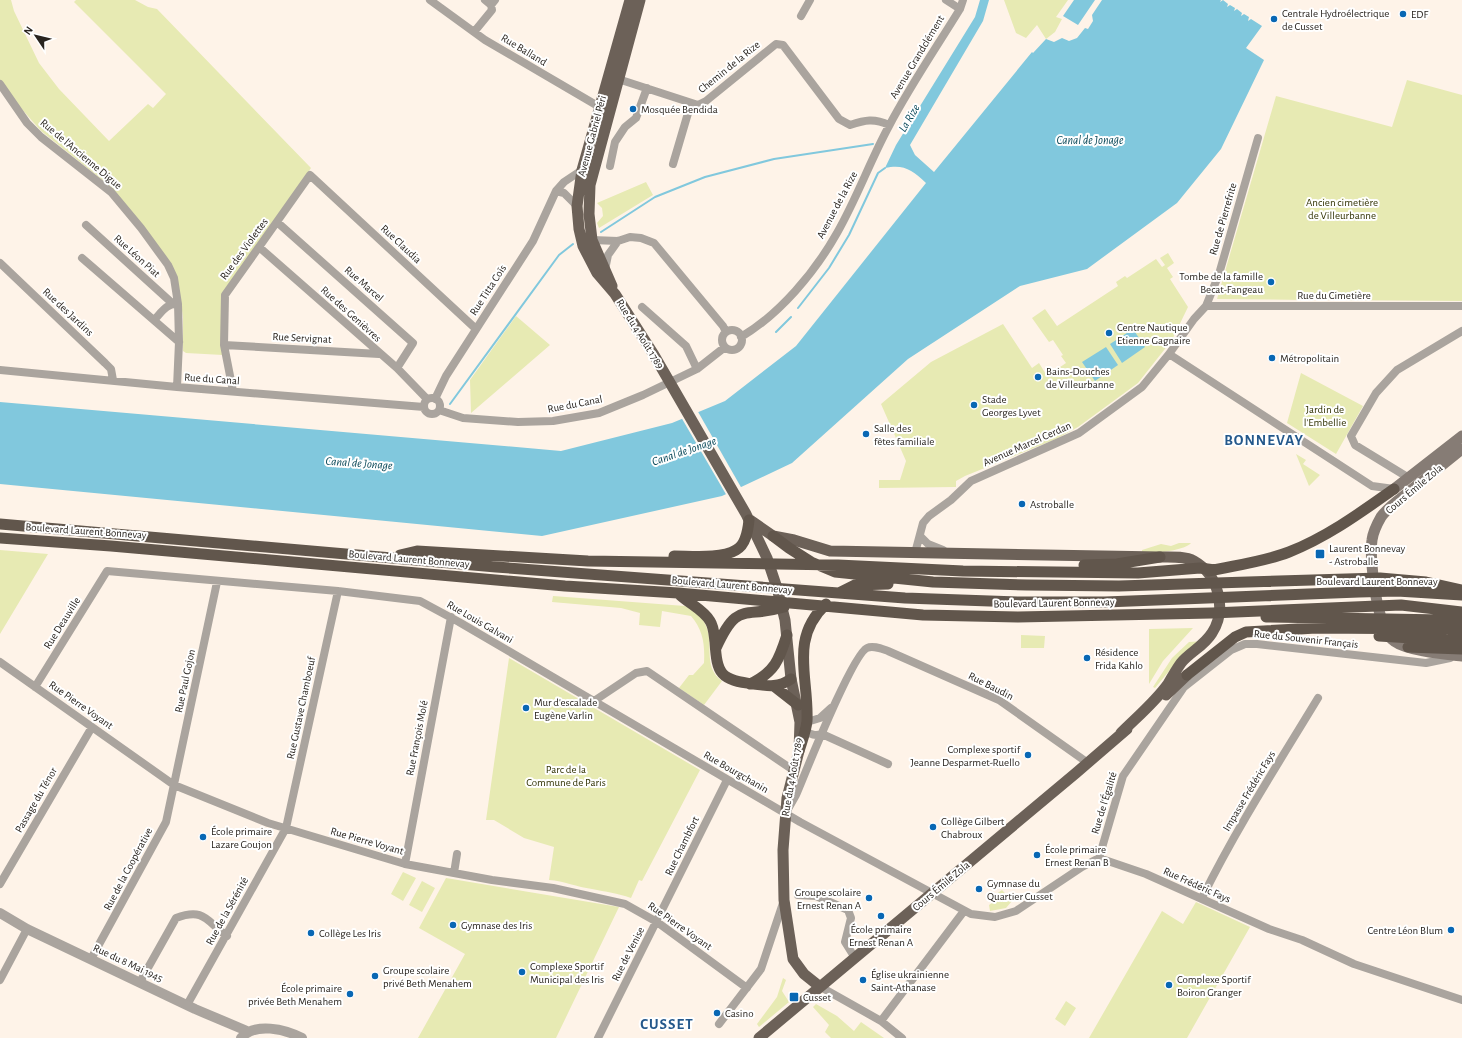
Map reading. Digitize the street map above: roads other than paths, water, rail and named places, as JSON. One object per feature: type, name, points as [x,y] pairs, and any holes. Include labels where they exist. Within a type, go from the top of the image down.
[{"type":"highway","points":[[1120,586],[1130,582],[1252,563],[1289,552],[1343,525],[1394,489]]},
{"type":"highway","points":[[588,561],[602,555],[717,556],[737,550],[743,543],[748,531],[749,520]]},
{"type":"highway","name":"Boulevard Laurent Bonnevay","points":[[0,524],[848,594],[1004,602],[1105,602],[1390,591],[1462,595]]},
{"type":"highway","points":[[773,536],[802,557],[835,572],[933,582],[1120,586],[1380,578],[1426,582],[1462,590]]},
{"type":"highway","name":"Boulevard Laurent Bonnevay","points":[[0,538],[111,546],[565,586],[678,593],[923,615],[1018,617],[1212,613],[1401,605],[1462,612]]},
{"type":"highway","points":[[386,557],[417,551],[588,561],[791,565],[1011,572],[1138,573],[1200,568],[1214,570]]},
{"type":"highway","points":[[791,565],[838,561],[1080,565],[1117,564],[1160,557]]},
{"type":"highway","points":[[799,751],[806,726],[802,651],[805,637],[813,620],[824,605],[833,597],[855,585],[933,582]]},
{"type":"highway","points":[[678,593],[688,603],[698,608],[709,619],[713,629],[716,663],[723,674],[732,680],[750,684],[775,686],[791,679]]},
{"type":"highway","points":[[715,650],[726,628],[737,616],[746,612],[777,609],[793,604]]},
{"type":"highway","points":[[1212,613],[1229,618],[1304,617],[1444,620],[1462,623]]},
{"type":"highway","points":[[1187,675],[1235,637],[1246,632],[1305,630],[1316,628],[1448,629],[1462,631]]},
{"type":"highway","points":[[1305,630],[1317,633],[1462,641]]},
{"type":"highway","points":[[750,684],[772,669],[781,655],[787,635]]},
{"type":"highway","points":[[1408,647],[1462,649]]},
{"type":"highway","points":[[775,686],[798,705]]},
{"type":"main road","name":"Avenue Gabriel Péri","points":[[589,238],[590,185],[621,33],[630,0]]},
{"type":"main road","name":"Avenue Gabriel Péri","points":[[589,238],[579,228],[577,206],[582,170],[618,79],[640,0]]},
{"type":"main road","name":"Avenue Gabriel Péri","points":[[618,79],[614,72],[622,44],[621,33]]},
{"type":"main road","name":"Rue du 4 Août 1789","points":[[589,238],[615,294]]},
{"type":"main road","name":"Rue du 4 Août 1789","points":[[589,238],[597,273],[615,294],[665,373],[744,509],[767,558],[778,588],[785,620],[791,679],[798,705],[800,722],[799,751],[793,770],[785,813],[783,850],[784,900]]},
{"type":"main road","name":"Cours Émile Zola","points":[[1394,489],[1462,436]]},
{"type":"main road","name":"Cours Émile Zola","points":[[1462,448],[1387,510],[1375,529],[1372,539],[1371,558],[1380,614],[1385,631],[1394,642],[1408,647],[1462,657]]},
{"type":"main road","points":[[749,520],[773,536],[794,540],[830,551],[1160,557]]},
{"type":"main road","name":"Cours Émile Zola","points":[[759,1038],[819,986],[932,894],[1088,763],[1152,703],[1183,662],[1205,642],[1216,625],[1220,603],[1216,588],[1209,575],[1192,560],[1160,557]]},
{"type":"main road","name":"Cours Émile Zola","points":[[1121,733],[1166,702],[1187,675]]},
{"type":"main road","points":[[784,900],[793,959],[801,970],[819,986]]},
{"type":"street","name":"Rue Balland","points":[[430,0],[474,32],[605,109]]},
{"type":"street","points":[[801,16],[810,0]]},
{"type":"street","points":[[946,0],[960,9]]},
{"type":"street","name":"Avenue Grandclément","points":[[889,125],[960,9],[963,0]]},
{"type":"street","points":[[474,32],[492,10],[490,2]]},
{"type":"street","name":"Chemin de la Rize","points":[[618,79],[698,105],[706,101],[776,44],[783,45],[839,119],[850,125],[867,119],[880,121],[889,125]]},
{"type":"street","name":"Rue de l'Ancienne Digue","points":[[0,84],[24,118],[41,137],[111,192],[141,228],[168,266],[174,278],[175,304]]},
{"type":"street","points":[[610,166],[615,142],[625,127],[636,118],[647,88]]},
{"type":"street","points":[[673,164],[691,103]]},
{"type":"street","name":"Avenue de la Rize","points":[[741,337],[751,331],[782,305],[811,272],[837,234],[889,125]]},
{"type":"street","name":"Rue de Pierrefrite","points":[[1206,306],[1219,274],[1258,138]]},
{"type":"street","name":"Rue Titta Coïs","points":[[429,402],[533,241],[556,191],[564,182],[582,170]]},
{"type":"street","name":"Rue des Violettes","points":[[233,391],[224,345],[225,295],[310,175]]},
{"type":"street","name":"Rue Claudia","points":[[310,175],[476,329]]},
{"type":"street","points":[[556,191],[564,193],[577,206]]},
{"type":"street","name":"Rue Marcel","points":[[277,222],[413,343],[397,368]]},
{"type":"street","name":"Rue Léon Piat","points":[[86,225],[175,304]]},
{"type":"street","points":[[589,238],[618,241],[630,237],[641,238],[654,243],[723,326],[726,332]]},
{"type":"street","points":[[605,270],[608,255],[618,241]]},
{"type":"street","name":"Rue des Genièvres","points":[[259,247],[379,354],[397,368],[429,402]]},
{"type":"street","points":[[82,258],[180,342]]},
{"type":"street","name":"Rue des Jardins","points":[[0,263],[106,363],[111,369],[113,380]]},
{"type":"street","points":[[154,320],[167,306],[175,304],[180,342],[177,387]]},
{"type":"street","name":"Rue du Cimetière","points":[[1206,306],[1462,306]]},
{"type":"street","name":"Avenue Marcel Cerdan","points":[[916,553],[921,537],[923,523],[929,516],[951,500],[971,481],[1079,433],[1142,387],[1170,354],[1194,318],[1206,306]]},
{"type":"street","points":[[642,307],[686,346],[697,369]]},
{"type":"street","points":[[735,331],[741,337],[741,343],[737,348],[731,350],[725,347],[722,341],[726,332],[735,331]]},
{"type":"street","points":[[1409,478],[1355,446],[1351,436],[1376,393],[1397,370],[1462,331]]},
{"type":"street","name":"Rue Servignat","points":[[224,345],[379,354]]},
{"type":"street","name":"Rue du Canal","points":[[0,370],[177,387],[429,402],[425,411],[432,414],[439,410],[463,418],[518,422],[553,421],[599,413],[643,395],[697,369],[725,347]]},
{"type":"street","points":[[1170,354],[1372,486],[1394,489]]},
{"type":"street","points":[[429,402],[440,405],[439,410]]},
{"type":"street","points":[[921,537],[928,544],[940,550],[956,553]]},
{"type":"street","name":"Rue Louis Galvani","points":[[107,571],[217,582],[338,591],[420,601],[451,617],[594,701]]},
{"type":"street","name":"Rue Deauville","points":[[35,687],[107,571]]},
{"type":"street","name":"Rue Paul Gojon","points":[[174,785],[217,582]]},
{"type":"street","name":"Rue Gustave Chamboeuf","points":[[286,828],[338,591]]},
{"type":"street","name":"Rue François Molé","points":[[405,864],[451,617]]},
{"type":"street","name":"Rue du Souvenir Français","points":[[1166,702],[1231,650],[1245,644],[1269,644],[1426,663],[1441,659],[1462,657]]},
{"type":"street","name":"Rue Baudin","points":[[834,705],[860,655],[868,648],[873,647],[888,651],[999,700],[1088,763]]},
{"type":"street","name":"Rue Pierre Voyant","points":[[1,666],[35,687],[174,785],[286,828],[405,864],[553,888],[614,901],[638,910],[657,922],[747,988]]},
{"type":"street","points":[[594,701],[636,673],[647,671],[793,770]]},
{"type":"street","name":"Impasse Frédéric Fays","points":[[1202,898],[1246,814],[1267,784],[1318,698]]},
{"type":"street","name":"Rue Bourgchanin","points":[[594,701],[727,780],[932,894]]},
{"type":"street","name":"Rue de l'Égalité","points":[[1099,858],[1123,776],[1166,702]]},
{"type":"street","points":[[820,718],[825,721],[824,730],[816,736],[810,734],[806,726],[820,718],[834,705]]},
{"type":"street","points":[[785,813],[796,795],[834,705]]},
{"type":"street","name":"Passage du Ténor","points":[[0,884],[92,727]]},
{"type":"street","points":[[824,730],[888,764]]},
{"type":"street","name":"Rue Chambfort","points":[[657,922],[727,780]]},
{"type":"street","name":"Rue de la Coopérative","points":[[91,959],[166,822],[174,785]]},
{"type":"street","name":"Rue de la Sérénité","points":[[187,1005],[227,936],[286,828]]},
{"type":"street","points":[[454,873],[457,854]]},
{"type":"street","points":[[932,894],[964,911],[976,915],[995,916],[1016,911],[1082,867],[1099,858]]},
{"type":"street","name":"Rue Frédéric Fays","points":[[1099,858],[1146,874],[1269,929],[1302,940],[1354,964],[1462,1000]]},
{"type":"street","points":[[798,895],[816,896],[848,910],[851,918],[845,942],[854,958]]},
{"type":"street","name":"Rue du 4 Août 1789","points":[[719,1024],[761,969],[784,900]]},
{"type":"street","points":[[881,1021],[964,911]]},
{"type":"street","name":"Rue du 8 Mai 1945","points":[[0,914],[27,929],[187,1005],[244,1035]]},
{"type":"street","points":[[140,982],[176,918],[183,915],[202,916],[208,918],[227,936]]},
{"type":"street","name":"Rue de Venise","points":[[598,1038],[657,922]]},
{"type":"street","points":[[0,980],[27,929]]},
{"type":"street","points":[[819,986],[881,1021],[902,1038]]},
{"type":"street","points":[[244,1035],[259,1029],[286,1031],[302,1038]]},
{"type":"water","name":"Canal de Jonage","points":[[980,0],[989,0],[983,21],[910,145],[915,155],[934,172],[1032,52],[1033,53],[1046,39],[1054,42],[1062,38],[1069,41],[1077,38],[1085,28],[1088,29],[1093,21],[1092,15],[1102,0],[1221,0],[1220,2],[1223,0],[1228,4],[1227,7],[1230,5],[1235,8],[1234,11],[1237,9],[1242,13],[1241,16],[1244,14],[1249,17],[1248,21],[1251,19],[1262,26],[1246,48],[1264,60],[1221,149],[1177,203],[1087,269],[1020,286],[908,359],[792,463],[722,496],[542,536],[0,484],[0,402],[561,451],[672,423],[725,401],[796,346],[926,183],[912,171],[907,169],[897,167],[885,168],[896,145],[975,17]]},
{"type":"water","points":[[1074,0],[1095,0],[1078,25],[1063,16]]},
{"type":"water","points":[[1133,329],[1145,347],[1122,363],[1110,344]]},
{"type":"water","points":[[1106,347],[1118,365],[1095,381],[1082,362]]},
{"type":"waterway","points":[[601,232],[655,197],[705,177],[774,159],[873,144]]},
{"type":"waterway","points":[[798,308],[829,268],[849,235],[878,173],[885,168]]},
{"type":"waterway","points":[[450,404],[559,255],[573,244]]},
{"type":"waterway","points":[[776,332],[791,317]]},
{"type":"place","name":"EDF","points":[[1403,14]]},
{"type":"place","name":"Centrale Hydroélectrique de Cusset","points":[[1274,19]]},
{"type":"place","name":"Mosquée Bendida","points":[[633,109]]},
{"type":"place","name":"Tombe de la famille Becat-Fangeau","points":[[1271,282]]},
{"type":"place","name":"Centre Nautique Etienne Gagnaire","points":[[1109,333]]},
{"type":"place","name":"Métropolitain","points":[[1272,358]]},
{"type":"place","name":"Bains-Douches de Villeurbanne","points":[[1038,377]]},
{"type":"place","name":"Stade Georges Lyvet","points":[[974,405]]},
{"type":"place","name":"Salle des fêtes familiale","points":[[866,434]]},
{"type":"place","name":"Astroballe","points":[[1022,504]]},
{"type":"place","name":"Laurent Bonnevay - Astroballe","points":[[1320,554]]},
{"type":"place","name":"Résidence Frida Kahlo","points":[[1087,658]]},
{"type":"place","name":"Mur d'escalade Eugène Varlin","points":[[526,708]]},
{"type":"place","name":"Complexe sportif Jeanne Desparmet-Ruello","points":[[1028,755]]},
{"type":"place","name":"Collège Gilbert Chabroux","points":[[933,827]]},
{"type":"place","name":"École primaire Lazare Goujon","points":[[203,837]]},
{"type":"place","name":"École primaire Ernest Renan B","points":[[1037,855]]},
{"type":"place","name":"Gymnase du Quartier Cusset","points":[[979,889]]},
{"type":"place","name":"Groupe scolaire Ernest Renan A","points":[[869,898]]},
{"type":"place","name":"École primaire Ernest Renan A","points":[[881,916]]},
{"type":"place","name":"Gymnase des Iris","points":[[453,925]]},
{"type":"place","name":"Centre Léon Blum","points":[[1451,930]]},
{"type":"place","name":"Collège Les Iris","points":[[311,933]]},
{"type":"place","name":"Complexe Sportif Municipal des Iris","points":[[522,972]]},
{"type":"place","name":"Groupe scolaire privé Beth Menahem","points":[[375,976]]},
{"type":"place","name":"Église ukrainienne Saint-Athanase","points":[[863,980]]},
{"type":"place","name":"Complexe Sportif Boiron Granger","points":[[1169,985]]},
{"type":"place","name":"École primaire privée Beth Menahem","points":[[350,994]]},
{"type":"place","name":"Cusset","points":[[794,997]]},
{"type":"place","name":"Casino","points":[[717,1013]]},
{"type":"district","name":"BONNEVAY","points":[[1264,440]]},
{"type":"district","name":"CUSSET","points":[[667,1024]]},
{"type":"water label","name":"La Rize","points":[[909,118]]},
{"type":"park label","name":"Ancien cimetière de Villeurbanne","points":[[1342,208]]},
{"type":"park label","name":"Jardin de l'Embellie","points":[[1325,415]]},
{"type":"park label","name":"Parc de la Commune de Paris","points":[[566,775]]}]
